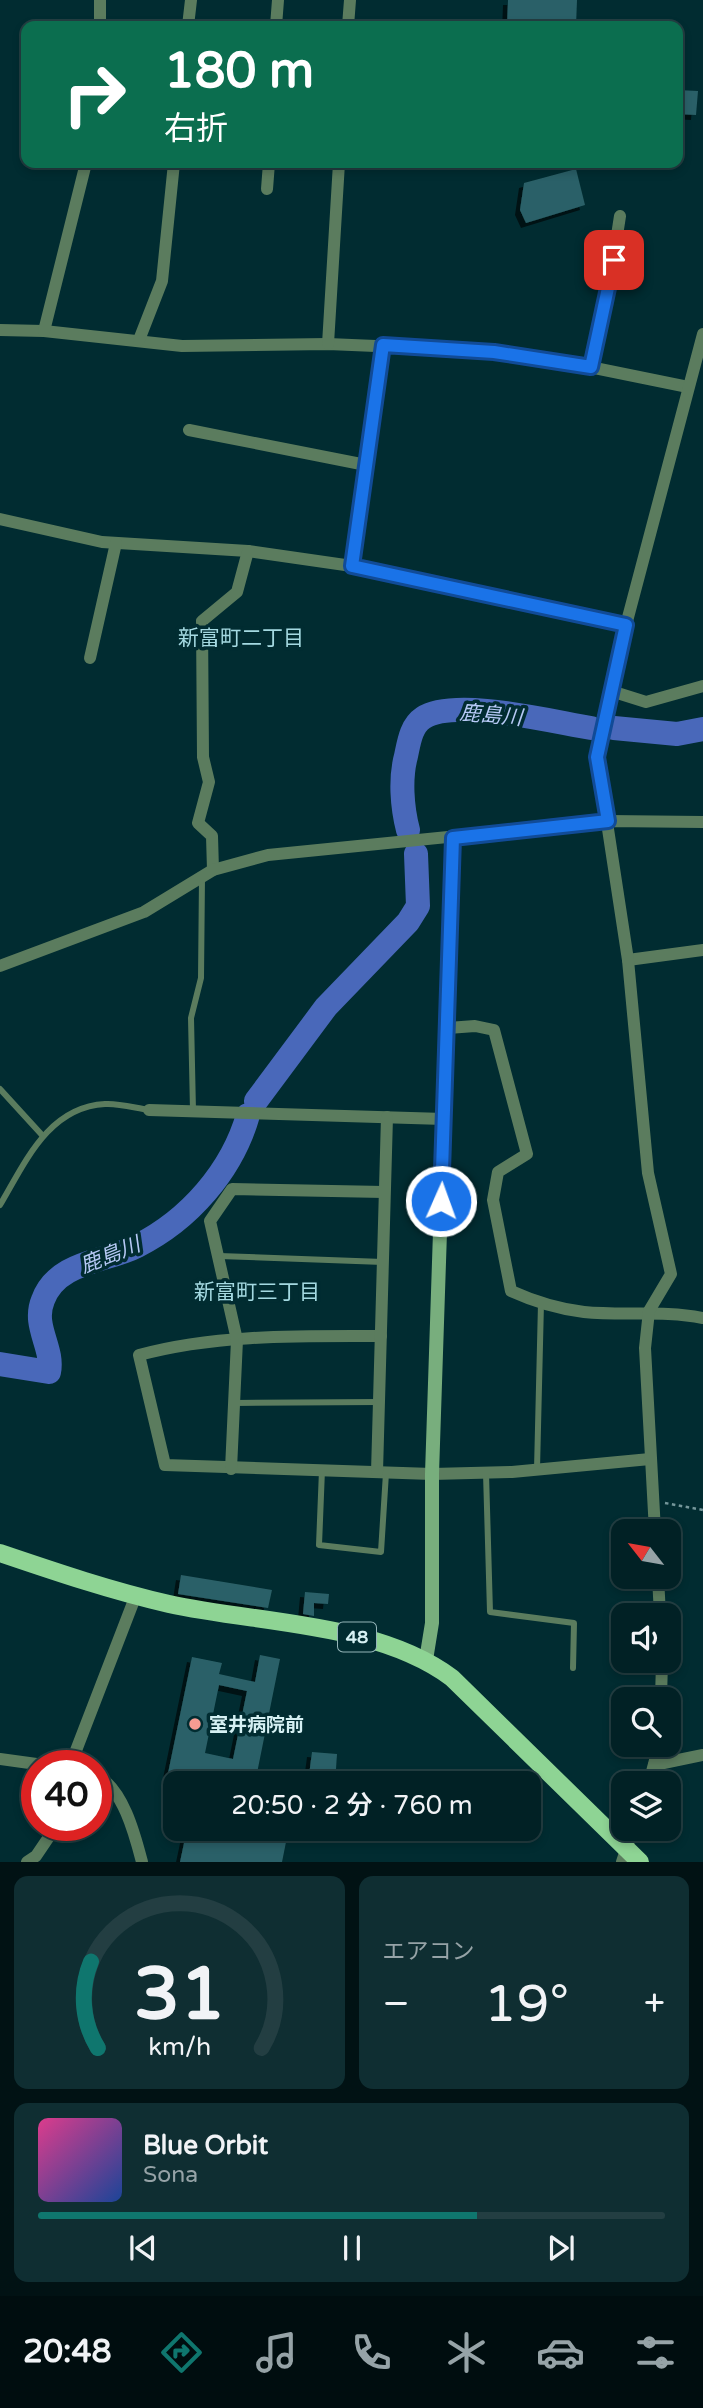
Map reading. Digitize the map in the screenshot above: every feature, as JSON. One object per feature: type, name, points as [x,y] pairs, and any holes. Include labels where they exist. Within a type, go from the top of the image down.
[{"type":"main road","name":"48","points":[[0,1553],[136,1595],[376,1640],[426,1660],[452,1678],[624,1855],[640,1862]]},
{"type":"street","points":[[100,0],[100,21]]},
{"type":"street","points":[[189,21],[191,0]]},
{"type":"street","points":[[276,21],[278,0]]},
{"type":"street","points":[[348,21],[350,0]]},
{"type":"street","points":[[44,331],[85,168]]},
{"type":"street","points":[[139,340],[162,281],[173,168]]},
{"type":"street","points":[[267,189],[269,168]]},
{"type":"street","points":[[328,344],[339,168]]},
{"type":"street","points":[[591,367],[610,281],[620,216]]},
{"type":"street","points":[[0,330],[44,331],[182,346],[383,345],[494,352],[591,367],[688,387]]},
{"type":"street","points":[[654,1519],[645,1348],[649,1311],[671,1274],[648,1173],[628,960],[597,757],[626,625],[703,334]]},
{"type":"street","points":[[352,566],[383,345]]},
{"type":"street","points":[[189,430],[366,465]]},
{"type":"street","points":[[0,519],[116,543],[248,551],[352,566],[626,625]]},
{"type":"street","points":[[90,658],[116,543]]},
{"type":"street","points":[[208,874],[212,836],[198,823],[209,782],[203,757],[202,621],[237,592],[248,551]]},
{"type":"street","points":[[611,691],[646,702],[703,686]]},
{"type":"street","points":[[0,966],[144,912],[208,874],[268,855],[608,821],[703,822]]},
{"type":"street","points":[[426,1660],[432,1623],[432,1474],[453,838]]},
{"type":"street","points":[[628,960],[703,950]]},
{"type":"street","points":[[448,1028],[475,1027],[494,1030],[527,1154],[498,1172],[493,1200],[511,1291],[541,1303],[584,1312],[649,1311],[703,1318]]},
{"type":"street","points":[[149,1110],[444,1119]]},
{"type":"street","points":[[381,1472],[379,1402],[387,1117]]},
{"type":"street","points":[[231,1469],[237,1340],[210,1221],[232,1189],[384,1192]]},
{"type":"street","points":[[382,1336],[237,1340],[165,1348],[139,1355],[165,1465],[432,1474],[486,1473],[650,1459]]},
{"type":"street","points":[[76,1750],[136,1595]]},
{"type":"street","points":[[654,1765],[703,1755]]},
{"type":"street","points":[[652,1771],[656,1757]]},
{"type":"street","points":[[0,1759],[21,1762]]},
{"type":"street","points":[[112,1790],[118,1798],[142,1862]]},
{"type":"street","points":[[27,1862],[36,1856],[46,1841]]},
{"type":"lane","points":[[193,1111],[191,1018],[201,978],[208,874]]},
{"type":"lane","points":[[0,1089],[42,1135]]},
{"type":"lane","points":[[0,1205],[42,1135],[69,1114],[105,1104],[149,1110]]},
{"type":"lane","points":[[217,1256],[383,1262]]},
{"type":"lane","points":[[537,1469],[541,1303]]},
{"type":"lane","points":[[234,1403],[379,1402]]},
{"type":"lane","points":[[322,1470],[319,1545],[381,1552],[381,1472]]},
{"type":"lane","points":[[486,1473],[490,1612],[574,1623],[573,1668]]},
{"type":"path","points":[[653,1501],[703,1510]]},
{"type":"building","points":[[508,0],[577,0],[576,21],[507,21]]},
{"type":"building","points":[[683,90],[698,91],[696,115],[683,114]]},
{"type":"building","points":[[576,169],[585,205],[526,223],[520,210],[524,183]]},
{"type":"building","points":[[181,1575],[272,1590],[268,1608],[178,1594]]},
{"type":"building","points":[[305,1592],[329,1594],[328,1604],[314,1603],[314,1616],[303,1614]]},
{"type":"building","name":"室井病院前","points":[[260,1655],[280,1659],[257,1771],[168,1771],[192,1657],[222,1663],[219,1674],[255,1682]],"holes":[[[219,1685],[247,1691],[233,1759],[205,1753]]]},
{"type":"building","points":[[312,1752],[337,1754],[336,1771],[310,1771]]},
{"type":"building","points":[[184,1841],[286,1841],[282,1862],[180,1862]]},
{"type":"waterway","name":"鹿島川","points":[[408,830],[402,793],[404,765],[411,735],[423,718],[438,712],[480,710],[591,728]]},
{"type":"waterway","name":"鹿島川","points":[[614,728],[677,734],[703,729]]},
{"type":"waterway","name":"鹿島川","points":[[256,1101],[326,1007],[408,922],[418,906],[416,854]]},
{"type":"waterway","name":"鹿島川","points":[[0,1364],[49,1372],[49,1354],[41,1328],[40,1310],[50,1287],[59,1277],[71,1270],[137,1246],[191,1208],[220,1174],[241,1136],[248,1115]]},
{"type":"place","name":"室井病院前","points":[[195,1724]]},
{"type":"district","name":"新富町二丁目","points":[[241,638]]},
{"type":"district","name":"新富町三丁目","points":[[257,1292]]},
{"type":"route","points":[[441,1201],[453,838],[608,821],[597,757],[626,625],[352,566],[383,345],[494,352],[591,367],[614,260]]}]
